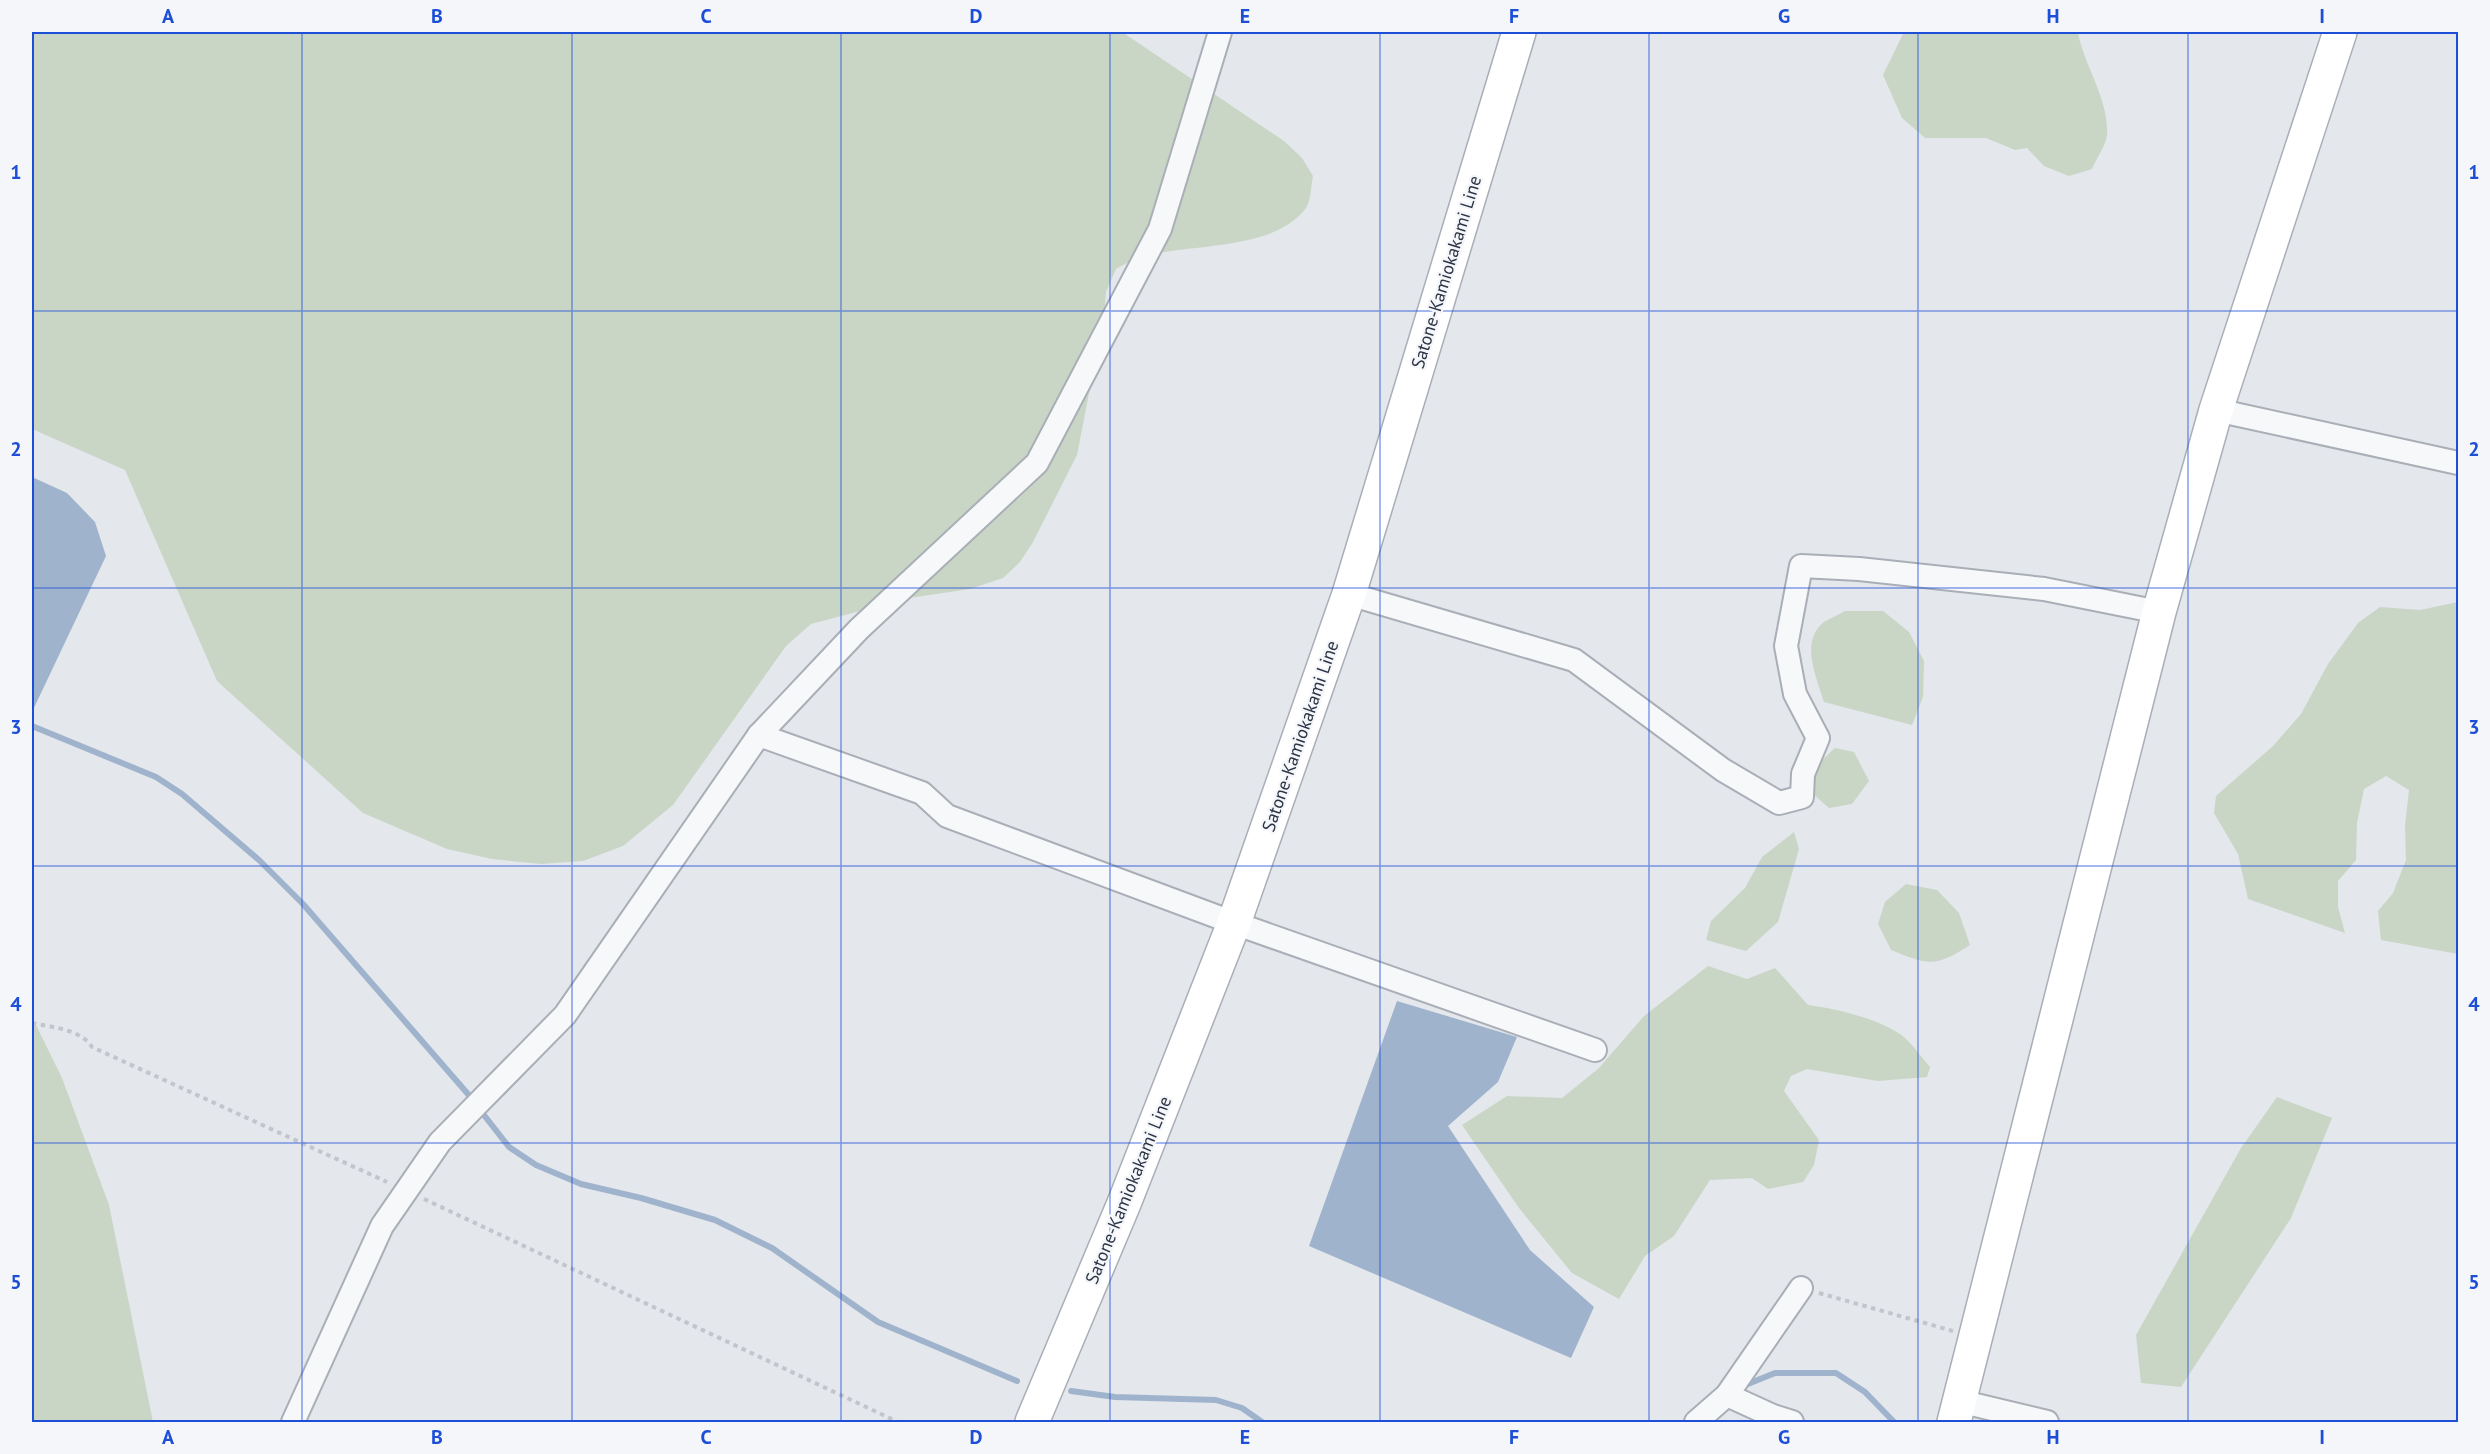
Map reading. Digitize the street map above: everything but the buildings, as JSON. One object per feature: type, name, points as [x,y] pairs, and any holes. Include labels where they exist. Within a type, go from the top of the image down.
[{"type":"main road","name":"Satone-Kamiokakami Line","points":[[1032,1422],[1125,1201],[1234,923],[1349,594],[1519,32]]},
{"type":"main road","points":[[1957,1412],[1974,1337],[2159,612],[2216,410],[2340,32]]},
{"type":"street","points":[[293,1422],[382,1226],[440,1142],[565,1015],[759,735],[858,629],[1037,463],[1160,229],[1220,32]]},
{"type":"street","points":[[2216,410],[2458,462]]},
{"type":"street","points":[[1349,594],[1574,660],[1724,770],[1779,803],[1802,797],[1803,774],[1818,738],[1795,694],[1786,646],[1801,566],[1859,569],[2044,589],[2159,612]]},
{"type":"street","points":[[759,735],[922,794],[947,816],[1234,923],[1594,1050]]},
{"type":"street","points":[[1696,1422],[1727,1395],[1801,1288]]},
{"type":"street","points":[[1727,1395],[1792,1422]]},
{"type":"street","points":[[1957,1412],[2047,1422]]},
{"type":"path","points":[[32,1023],[71,1032],[88,1040],[92,1047],[407,1191],[898,1422]]},
{"type":"path","points":[[1801,1288],[1974,1337]]},
{"type":"green space","points":[[32,32],[1122,32],[1284,141],[1302,158],[1313,176],[1306,208],[1292,222],[1274,232],[1254,239],[1145,256],[1116,269],[1106,292],[1104,316],[1077,455],[1033,542],[1020,562],[1003,578],[970,589],[909,598],[811,624],[786,646],[673,805],[623,846],[583,861],[541,864],[492,859],[447,849],[363,813],[217,681],[125,470],[32,429]]},
{"type":"green space","points":[[1904,32],[2078,32],[2107,121],[2106,139],[2092,169],[2069,176],[2044,166],[2027,148],[2015,150],[1986,138],[1925,138],[1902,118],[1883,75]]},
{"type":"green space","points":[[2458,602],[2458,954],[2381,940],[2378,911],[2393,893],[2406,860],[2405,826],[2409,790],[2386,776],[2364,789],[2357,823],[2356,860],[2338,881],[2338,907],[2345,933],[2248,899],[2238,854],[2214,813],[2216,796],[2273,746],[2301,714],[2328,664],[2358,623],[2380,607],[2420,610]]},
{"type":"green space","points":[[1845,611],[1883,611],[1909,632],[1924,661],[1923,697],[1912,725],[1824,702],[1814,671],[1812,639],[1824,622]]},
{"type":"green space","points":[[1835,748],[1854,752],[1869,781],[1852,804],[1829,808],[1812,793],[1807,774]]},
{"type":"green space","points":[[1794,832],[1799,849],[1778,922],[1746,951],[1706,940],[1711,921],[1745,888],[1762,857]]},
{"type":"green space","points":[[1906,884],[1937,890],[1959,913],[1970,945],[1948,958],[1931,962],[1914,959],[1891,950],[1878,924],[1885,902]]},
{"type":"green space","points":[[1708,966],[1747,979],[1775,968],[1808,1005],[1845,1012],[1884,1025],[1905,1038],[1930,1067],[1927,1077],[1878,1081],[1807,1069],[1791,1076],[1784,1091],[1819,1140],[1814,1165],[1803,1182],[1768,1189],[1752,1178],[1710,1180],[1674,1236],[1645,1256],[1619,1299],[1572,1273],[1519,1208],[1462,1125],[1507,1096],[1562,1098],[1599,1068],[1644,1016]]},
{"type":"green space","points":[[32,1017],[62,1078],[109,1205],[153,1422],[32,1422]]},
{"type":"green space","points":[[2277,1097],[2332,1118],[2291,1218],[2181,1387],[2141,1383],[2136,1335],[2241,1148]]},
{"type":"water","points":[[32,477],[67,493],[95,522],[106,556],[32,712]]},
{"type":"water","points":[[1397,1001],[1517,1037],[1498,1082],[1448,1126],[1530,1250],[1594,1307],[1571,1358],[1309,1246]]},
{"type":"waterway","points":[[32,726],[156,777],[182,794],[259,860],[303,904],[474,1101]]},
{"type":"waterway","points":[[480,1110],[509,1147],[536,1165],[581,1184],[641,1198],[715,1220],[772,1248],[878,1322],[1017,1381]]},
{"type":"waterway","points":[[1743,1386],[1775,1373],[1836,1373],[1865,1392],[1894,1422]]},
{"type":"waterway","points":[[1071,1391],[1115,1397],[1216,1400],[1242,1408],[1262,1422]]}]
